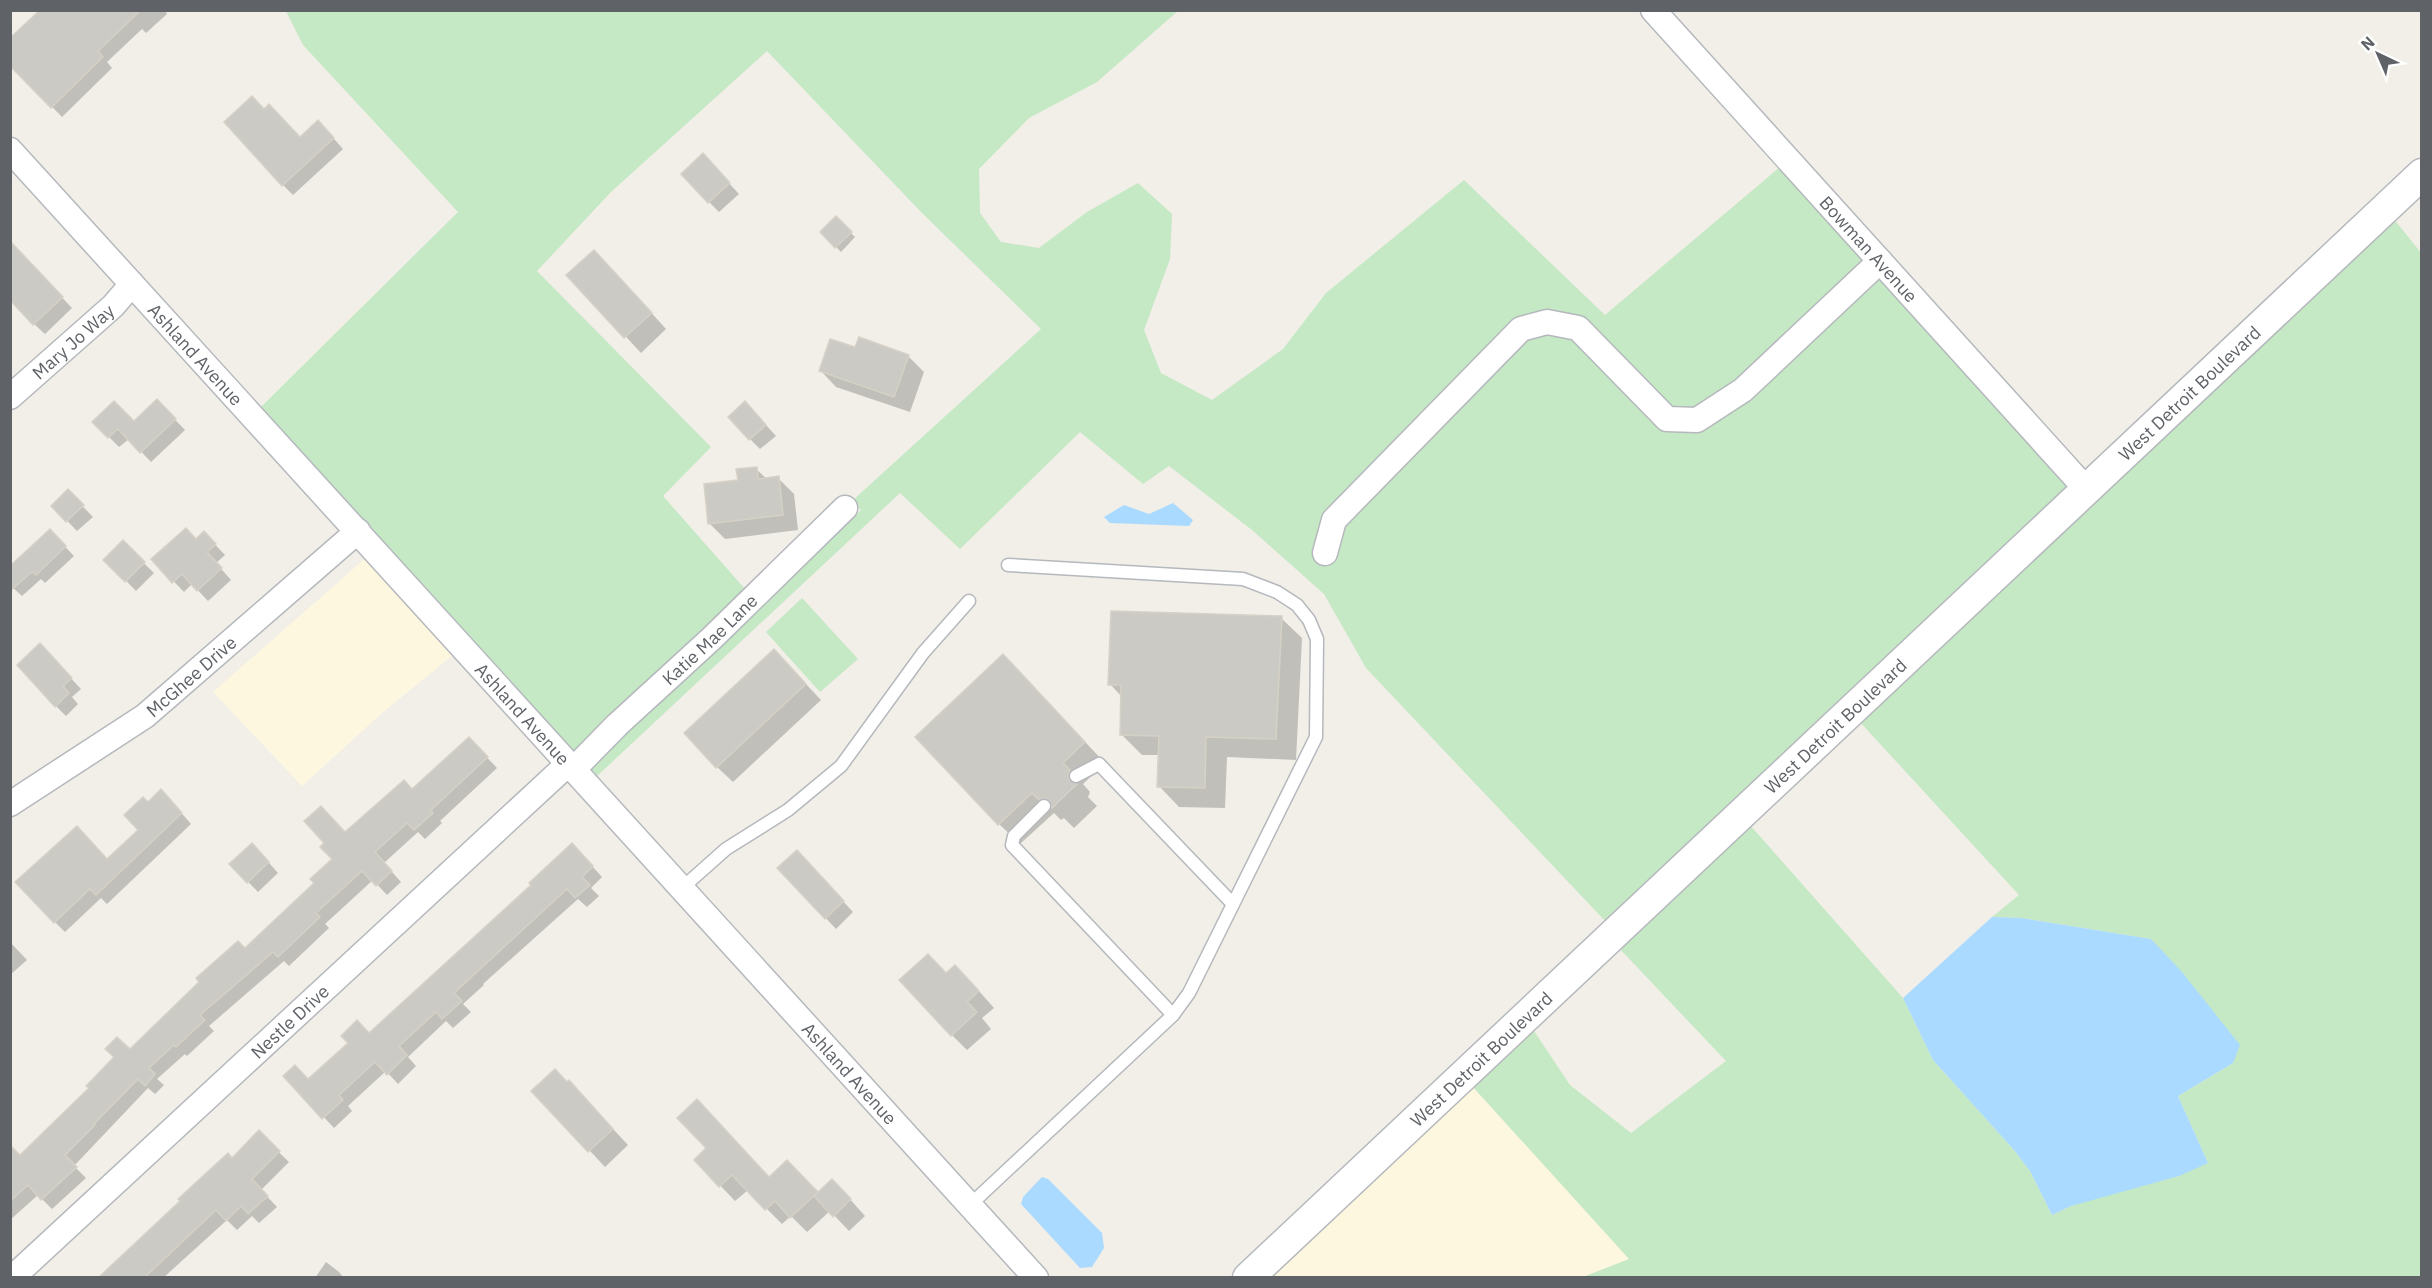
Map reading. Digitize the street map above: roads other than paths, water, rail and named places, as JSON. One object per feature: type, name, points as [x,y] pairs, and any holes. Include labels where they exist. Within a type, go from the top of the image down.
[{"type":"street","name":"Bowman Avenue","points":[[1653,10],[2086,489]]},
{"type":"street","name":"Ashland Avenue","points":[[10,150],[1036,1278]]},
{"type":"street","name":"West Detroit Boulevard","points":[[1248,1278],[2421,174]]},
{"type":"street","points":[[1325,553],[1334,520],[1521,329],[1547,322],[1578,328],[1667,419],[1697,420],[1743,390],[1880,261]]},
{"type":"street","name":"Mary Jo Way","points":[[10,397],[113,306],[132,284]]},
{"type":"street","name":"Katie Mae Lane","points":[[570,767],[711,639],[845,508]]},
{"type":"street","name":"McGhee Drive","points":[[10,804],[145,716],[358,531]]},
{"type":"street","name":"Nestle Drive","points":[[12,1278],[570,767]]},
{"type":"lane","points":[[970,1205],[1173,1015],[1188,993],[1316,737],[1317,639],[1309,620],[1297,605],[1277,592],[1243,579],[1008,565]]},
{"type":"lane","points":[[681,889],[726,849],[788,810],[841,766],[923,653],[969,601]]},
{"type":"lane","points":[[1076,776],[1099,764],[1233,904]]},
{"type":"lane","points":[[1044,806],[1014,836],[1012,845],[1173,1015]]},
{"type":"water","points":[[1173,503],[1193,520],[1189,526],[1110,523],[1104,517],[1124,505],[1149,514]]},
{"type":"water","points":[[1992,917],[2021,918],[2151,939],[2182,972],[2240,1045],[2233,1063],[2178,1096],[2208,1163],[2179,1176],[2071,1206],[2052,1215],[2030,1171],[2014,1150],[1933,1060],[1903,998]]},
{"type":"water","points":[[1042,1177],[1048,1179],[1102,1233],[1104,1248],[1092,1267],[1080,1268],[1021,1204],[1023,1197]]}]
